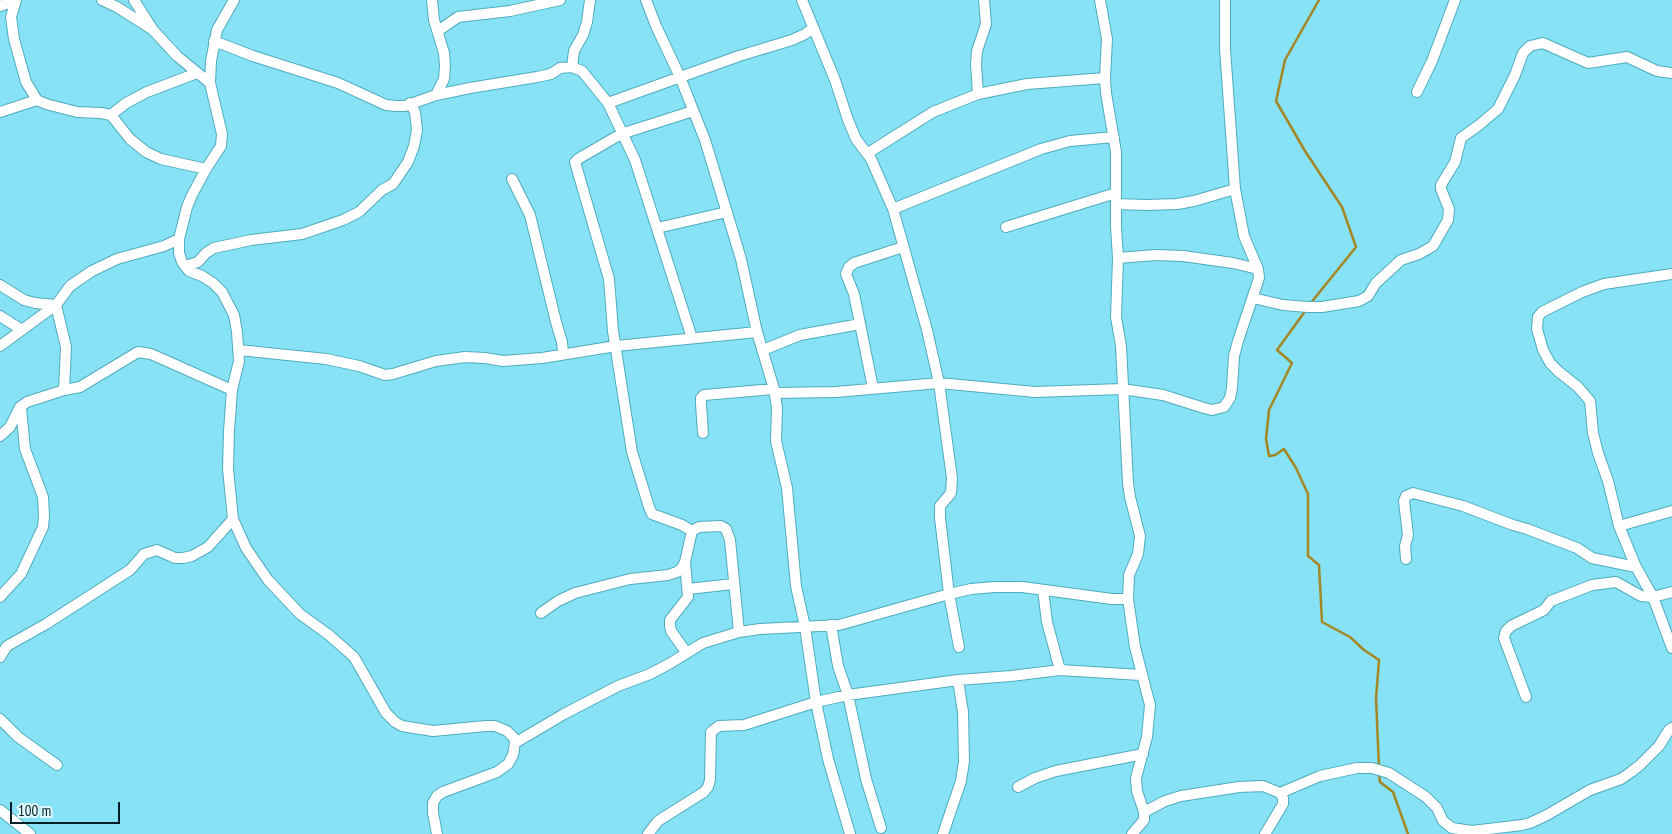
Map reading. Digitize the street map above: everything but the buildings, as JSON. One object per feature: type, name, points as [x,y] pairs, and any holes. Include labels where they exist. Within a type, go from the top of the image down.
[{"type":"street","points":[[0,6],[16,0]]},
{"type":"street","points":[[16,0],[11,17],[14,39],[26,82],[37,100],[46,104],[77,112],[111,114],[126,103],[147,92],[197,73]]},
{"type":"street","points":[[102,0],[117,7],[153,30]]},
{"type":"street","points":[[134,0],[153,30],[177,56],[210,83]]},
{"type":"street","points":[[234,0],[217,30],[211,61],[210,83],[222,134],[221,146],[206,169],[187,207],[179,239],[179,253],[185,266],[189,271],[213,282],[222,292],[234,315],[239,350],[237,372],[232,390],[228,469],[233,519],[246,548],[268,580],[300,614],[329,634],[354,657],[386,713],[395,722],[402,726],[433,731],[495,726],[507,731],[514,738],[513,755],[508,764],[497,772],[437,796],[433,803],[432,813],[437,834]]},
{"type":"street","points":[[432,0],[434,20],[444,53],[445,73],[441,87],[436,95]]},
{"type":"street","points":[[438,32],[458,17],[510,11],[560,0]]},
{"type":"street","points":[[572,67],[574,51],[583,36],[587,22],[590,0]]},
{"type":"street","points":[[646,0],[705,140],[742,259],[757,332],[774,391],[776,441],[785,476],[796,586],[805,627],[816,702],[828,759],[850,834]]},
{"type":"street","points":[[802,0],[835,80],[856,139],[868,153],[893,209],[927,330],[939,383],[953,486],[951,493],[940,506],[940,512],[949,594],[959,646]]},
{"type":"street","points":[[978,94],[976,64],[977,51],[986,24],[984,0]]},
{"type":"street","points":[[1100,0],[1106,39],[1105,78],[1108,109],[1116,158],[1118,258],[1116,317],[1121,346],[1128,483],[1140,536],[1138,554],[1128,575],[1128,599],[1135,647],[1150,705],[1147,737],[1136,778],[1144,820],[1132,834]]},
{"type":"street","points":[[703,433],[701,398],[704,395],[774,391],[836,392],[939,383],[1035,392],[1122,389],[1163,396],[1212,410],[1224,407],[1230,398],[1234,356],[1238,340],[1259,278],[1258,269],[1244,236],[1236,188],[1225,49],[1225,0]]},
{"type":"street","points":[[1418,92],[1455,0]]},
{"type":"street","points":[[608,103],[739,56],[792,40],[813,28]]},
{"type":"street","points":[[214,41],[253,56],[338,83],[386,105],[405,106],[436,95],[551,74],[560,68],[572,67],[582,71],[608,103],[621,134],[635,160],[692,338]]},
{"type":"street","points":[[1253,298],[1283,305],[1308,307],[1359,302],[1368,296],[1376,283],[1401,260],[1419,254],[1433,246],[1448,220],[1449,209],[1441,185],[1455,162],[1461,138],[1479,126],[1498,109],[1515,75],[1523,53],[1530,46],[1543,43],[1588,63],[1627,57],[1657,71],[1672,73]]},
{"type":"street","points":[[868,153],[933,112],[978,94],[1027,84],[1105,78]]},
{"type":"street","points":[[0,112],[37,100]]},
{"type":"street","points":[[185,266],[198,262],[206,253],[214,248],[250,240],[302,234],[359,212],[382,190],[393,184],[408,162],[417,130],[415,112],[410,103]]},
{"type":"street","points":[[692,531],[682,525],[652,514],[648,507],[632,452],[613,331],[610,279],[575,162],[621,134],[693,112]]},
{"type":"street","points":[[111,114],[130,139],[146,152],[161,159],[206,169]]},
{"type":"street","points":[[893,209],[932,195],[1040,149],[1070,141],[1114,137]]},
{"type":"street","points":[[512,179],[530,215],[562,342],[563,353]]},
{"type":"street","points":[[1116,204],[1177,204],[1194,201],[1236,188]]},
{"type":"street","points":[[1006,227],[1116,193]]},
{"type":"street","points":[[657,228],[727,212]]},
{"type":"street","points":[[0,346],[56,305],[70,286],[92,271],[117,259],[164,246],[179,239]]},
{"type":"street","points":[[873,388],[852,288],[846,278],[847,270],[854,263],[903,247]]},
{"type":"street","points":[[1118,258],[1156,255],[1183,256],[1233,263],[1258,269]]},
{"type":"street","points":[[1672,274],[1604,284],[1582,292],[1542,312],[1538,317],[1537,329],[1543,350],[1550,363],[1578,386],[1590,401],[1598,453],[1608,481],[1619,526],[1636,567],[1653,597],[1672,648]]},
{"type":"street","points":[[0,285],[24,300],[56,305]]},
{"type":"street","points":[[56,305],[66,347],[64,390]]},
{"type":"street","points":[[0,316],[22,330]]},
{"type":"street","points":[[763,350],[800,335],[860,324]]},
{"type":"street","points":[[239,350],[326,359],[359,366],[385,375],[436,361],[465,357],[502,361],[542,358],[563,353],[616,346],[757,332]]},
{"type":"street","points":[[0,436],[10,428],[20,407],[27,402],[80,387],[135,354],[145,352],[232,390]]},
{"type":"street","points":[[0,597],[21,574],[42,527],[44,516],[44,496],[25,449],[20,407]]},
{"type":"street","points":[[1406,559],[1405,546],[1408,535],[1404,501],[1406,496],[1413,493],[1463,506],[1513,526],[1527,529],[1577,548],[1592,558],[1636,567]]},
{"type":"street","points":[[1619,526],[1672,511]]},
{"type":"street","points":[[0,657],[7,646],[46,624],[130,570],[144,554],[157,550],[175,558],[192,556],[208,547],[233,519]]},
{"type":"street","points":[[541,613],[558,600],[575,593],[630,579],[668,575],[677,572],[685,562],[692,531],[699,527],[721,526],[726,529],[731,550],[739,632]]},
{"type":"street","points":[[685,562],[688,597],[670,620],[670,626],[686,652]]},
{"type":"street","points":[[1526,697],[1504,638],[1506,631],[1511,626],[1544,610],[1551,601],[1592,585],[1616,582],[1641,596],[1653,597],[1672,592]]},
{"type":"street","points":[[688,589],[734,584]]},
{"type":"street","points":[[515,743],[564,714],[618,686],[650,674],[669,664],[686,652],[712,640],[739,632],[760,628],[805,627],[854,622],[949,594],[995,586],[1112,599],[1128,599]]},
{"type":"street","points":[[1043,590],[1049,632],[1060,670]]},
{"type":"street","points":[[831,625],[838,666],[848,695],[866,780],[881,828]]},
{"type":"street","points":[[648,834],[658,821],[704,792],[708,787],[711,772],[711,732],[719,726],[744,725],[816,702],[848,695],[958,680],[1060,670],[1141,675]]},
{"type":"street","points":[[943,834],[961,782],[964,761],[963,712],[958,680]]},
{"type":"street","points":[[0,719],[18,737],[57,765]]},
{"type":"street","points":[[1144,812],[1165,801],[1202,792],[1263,786],[1280,793],[1320,776],[1357,768],[1372,768],[1390,773],[1426,797],[1437,808],[1443,821],[1452,828],[1472,831],[1530,824],[1590,790],[1626,775],[1640,765],[1659,746],[1672,728]]},
{"type":"street","points":[[1018,787],[1035,778],[1056,771],[1143,754]]},
{"type":"street","points":[[1265,834],[1283,804],[1280,793]]},
{"type":"street","points":[[0,810],[16,829],[30,834]]},
{"type":"waterway","points":[[1310,304],[1356,247],[1342,207],[1305,151],[1276,101],[1285,60],[1319,0]]},
{"type":"waterway","points":[[1306,310],[1277,350],[1292,363],[1269,410],[1266,439],[1269,456],[1275,455],[1284,449],[1296,468],[1308,494],[1308,556],[1319,565],[1322,622],[1350,637],[1379,660],[1376,698],[1379,768]]},
{"type":"waterway","points":[[1379,774],[1380,782],[1393,792],[1408,834]]}]
